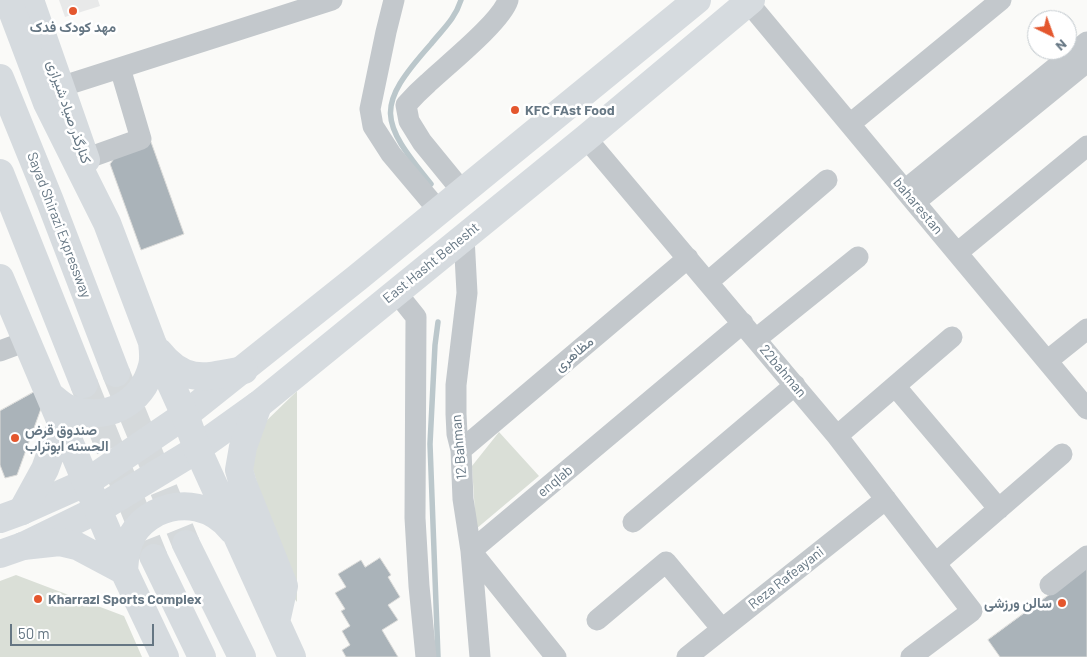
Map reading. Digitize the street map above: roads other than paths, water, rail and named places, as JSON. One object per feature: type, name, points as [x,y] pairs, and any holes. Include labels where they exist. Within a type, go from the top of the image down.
[{"type":"main road","points":[[8,0],[47,103],[107,223],[152,342],[185,415],[197,448],[292,657]]},
{"type":"main road","name":"کنارگذر صیاد شیرازی","points":[[30,0],[107,223]]},
{"type":"main road","points":[[11,515],[87,482],[185,415],[244,370],[697,0]]},
{"type":"main road","name":"East Hasht Behesht","points":[[12,550],[98,509],[197,448],[258,405],[586,138],[750,1]]},
{"type":"main road","name":"Sayad Shirazi Expressway","points":[[0,78],[50,201],[116,373]]},
{"type":"main road","points":[[0,173],[84,384]]},
{"type":"main road","points":[[0,278],[124,571],[165,657]]},
{"type":"main road","points":[[152,342],[169,363],[177,370],[186,374],[218,376],[244,370]]},
{"type":"main road","points":[[51,396],[68,409],[89,414],[111,411],[131,401],[145,384],[153,364],[152,342]]},
{"type":"main road","points":[[258,405],[243,447],[239,470],[284,586],[276,622]]},
{"type":"main road","points":[[11,515],[45,469],[61,425]]},
{"type":"main road","points":[[124,571],[126,551],[134,532],[148,517],[167,508],[188,505],[207,510],[225,520],[238,537]]},
{"type":"main road","points":[[12,550],[60,542],[78,546],[124,571]]},
{"type":"main road","points":[[186,544],[242,657]]},
{"type":"main road","points":[[154,558],[202,657]]},
{"type":"street","points":[[60,87],[332,0]]},
{"type":"street","points":[[394,0],[370,109],[374,126],[391,154],[439,211]]},
{"type":"street","points":[[462,191],[422,142],[409,121],[406,105],[426,84],[493,23],[504,10],[508,0]]},
{"type":"street","points":[[850,124],[1001,0]]},
{"type":"street","name":"baharestan","points":[[750,1],[1087,409]]},
{"type":"street","points":[[910,196],[1087,42]]},
{"type":"street","points":[[910,196],[1087,62]]},
{"type":"street","points":[[85,159],[141,139],[120,68]]},
{"type":"street","name":"22bahman","points":[[586,138],[837,436],[972,611],[911,657]]},
{"type":"street","points":[[957,253],[1087,146]]},
{"type":"street","points":[[708,282],[827,180]]},
{"type":"street","name":"12 Bahman","points":[[464,237],[467,293],[456,385],[457,434],[461,450],[463,499],[471,551],[480,657]]},
{"type":"street","name":"enqlab","points":[[471,551],[749,331],[858,257]]},
{"type":"street","name":"مظاهری","points":[[461,450],[688,258]]},
{"type":"street","points":[[396,292],[416,317],[415,518],[426,657]]},
{"type":"street","points":[[1047,361],[1087,329]]},
{"type":"street","points":[[837,436],[952,337]]},
{"type":"street","points":[[0,351],[27,341]]},
{"type":"street","points":[[633,522],[795,385]]},
{"type":"street","points":[[895,386],[999,509]]},
{"type":"street","points":[[936,563],[1062,454]]},
{"type":"street","name":"Reza Rafeayani","points":[[687,657],[886,499]]},
{"type":"street","points":[[471,551],[556,657]]},
{"type":"street","points":[[1050,585],[1087,556]]},
{"type":"street","points":[[598,620],[666,562],[722,629]]},
{"type":"waterway","points":[[431,184],[401,144],[393,128],[390,114],[393,99],[400,83],[452,18],[461,0]]},
{"type":"waterway","points":[[438,322],[430,444],[438,657]]},
{"type":"tunnel","points":[[116,373],[186,544]]},
{"type":"tunnel","points":[[84,384],[154,558]]},
{"type":"place","name":"مهد کودک فدک","points":[[73,11]]},
{"type":"place","name":"KFC FAst Food","points":[[515,110]]},
{"type":"place","name":"صندوق قرض الحسنه ابوتراب","points":[[15,438]]},
{"type":"place","name":"Kharrazi Sports Complex","points":[[38,599]]},
{"type":"place","name":"سالن ورزشی","points":[[1062,603]]}]
